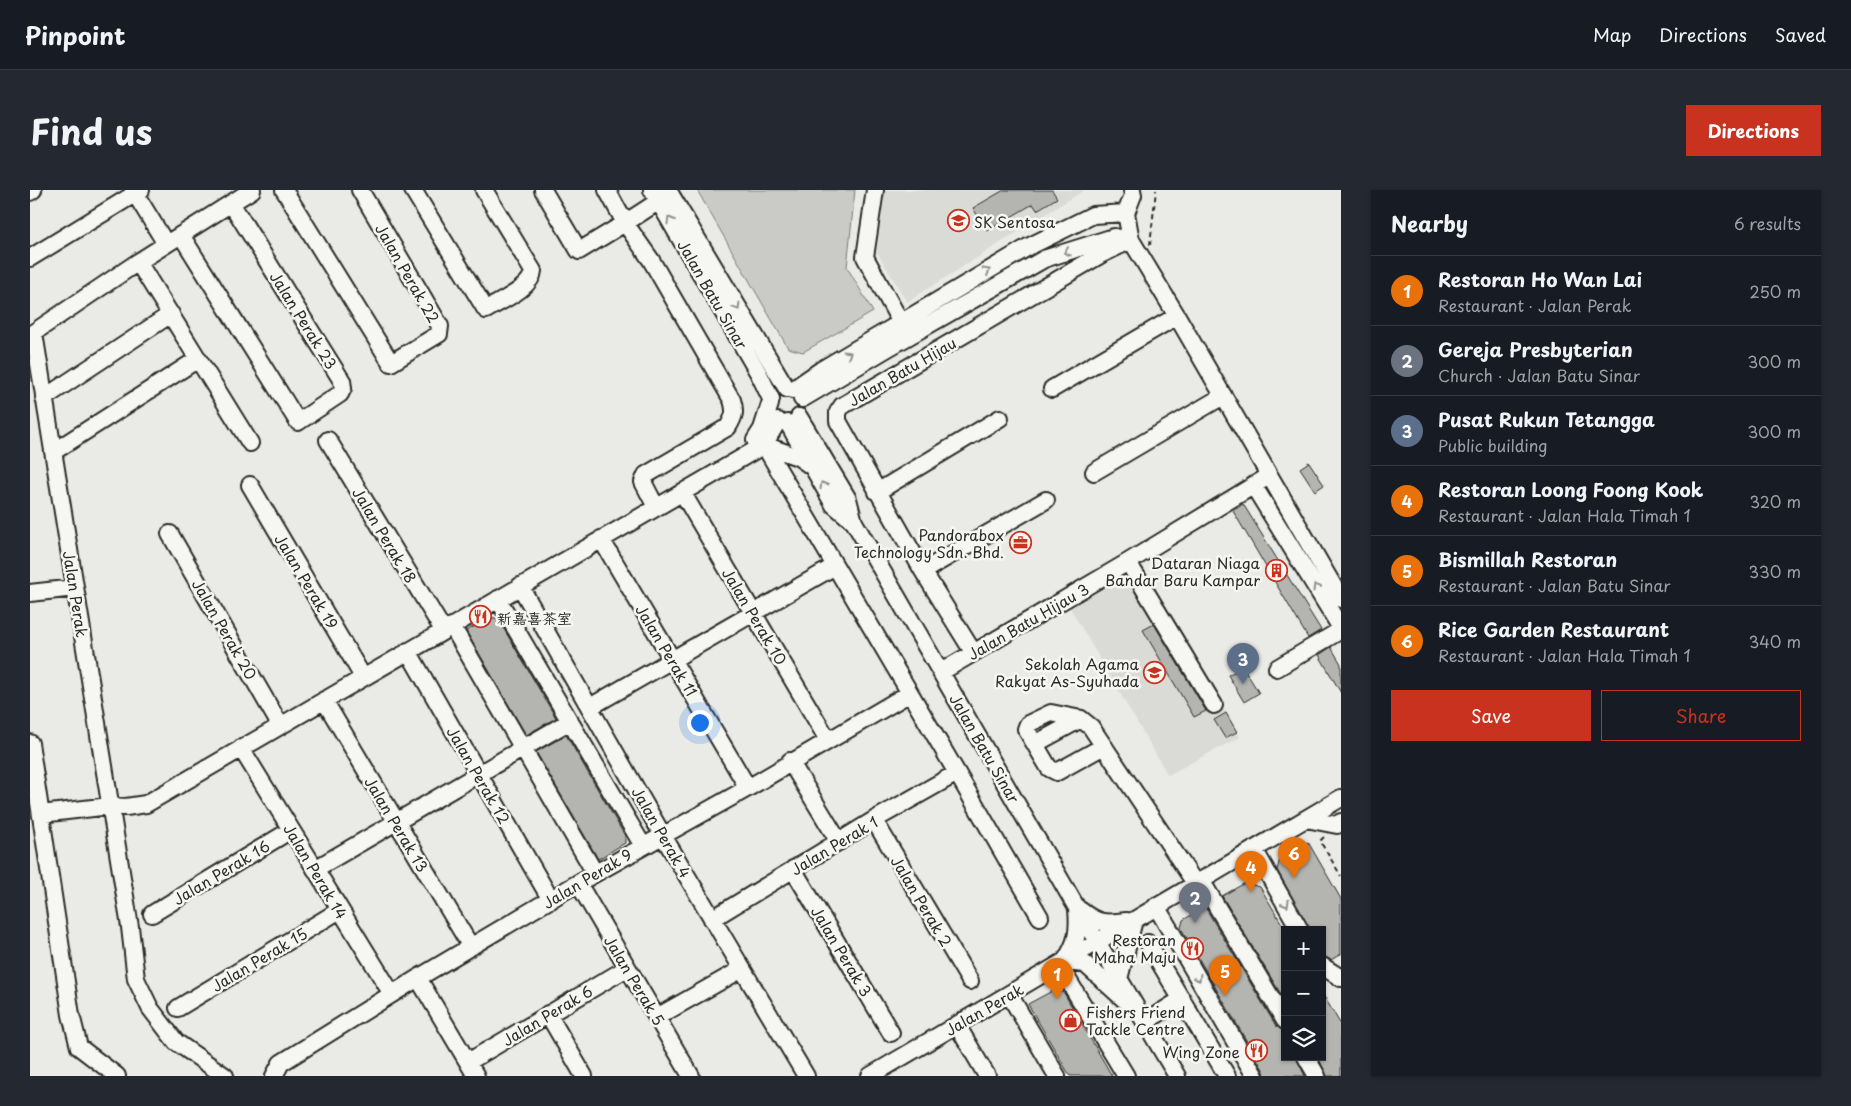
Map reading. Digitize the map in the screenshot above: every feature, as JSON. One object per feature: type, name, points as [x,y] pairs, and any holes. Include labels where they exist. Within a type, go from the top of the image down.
[{"type":"street","name":"Jalan Perak","points":[[225,1076],[176,1042],[150,1008],[136,979],[130,927],[32,334],[138,262],[252,190]]},
{"type":"street","name":"Jalan Perak 22","points":[[284,190],[391,363],[439,334],[440,326],[360,190]]},
{"type":"street","points":[[413,190],[486,310],[528,284],[532,277],[532,271],[484,190]]},
{"type":"street","points":[[543,190],[579,251],[625,223],[660,194]]},
{"type":"street","points":[[607,190],[625,223],[651,260],[732,400],[735,409],[734,417],[728,427],[646,475],[642,482],[656,507]]},
{"type":"street","points":[[875,190],[865,257],[904,330]]},
{"type":"street","points":[[1132,190],[1126,213],[1131,240],[1341,599]]},
{"type":"street","points":[[30,258],[137,191],[166,244]]},
{"type":"street","name":"Jalan Batu Sinar","points":[[660,194],[770,362],[794,393]]},
{"type":"street","name":"Jalan Batu Sinar","points":[[660,194],[760,374],[770,402]]},
{"type":"street","name":"Jalan Perak 23","points":[[181,235],[298,422],[340,394],[343,388],[342,381],[231,203]]},
{"type":"street","name":"Jalan Batu Hijau","points":[[904,330],[1028,247],[1093,214],[1126,213]]},
{"type":"street","name":"Jalan Batu Hijau","points":[[794,393],[904,330],[1044,259],[1114,237],[1131,240]]},
{"type":"street","name":"Jalan Batu Hijau","points":[[973,652],[923,572],[877,492],[838,421],[838,412],[842,406],[1100,255],[1131,240]]},
{"type":"street","points":[[138,262],[250,443]]},
{"type":"street","points":[[44,398],[171,314]]},
{"type":"street","points":[[1052,389],[1177,316]]},
{"type":"street","points":[[53,452],[198,359]]},
{"type":"street","points":[[770,362],[778,369],[795,375],[822,378],[806,421],[793,423],[772,414],[770,402]]},
{"type":"street","points":[[41,814],[146,804],[764,444],[793,423],[803,411],[794,393],[778,392],[770,402],[762,429],[748,453]]},
{"type":"street","points":[[1094,472],[1223,396]]},
{"type":"street","points":[[877,492],[1000,418]]},
{"type":"street","points":[[793,423],[813,467],[834,504],[854,522]]},
{"type":"street","name":"Jalan Batu Sinar","points":[[793,423],[848,499],[854,522],[1177,1076]]},
{"type":"street","name":"Jalan Perak 18","points":[[328,440],[523,748],[595,874]]},
{"type":"street","points":[[764,444],[798,457],[813,467]]},
{"type":"street","points":[[764,444],[1040,917]]},
{"type":"street","name":"Jalan Batu Hijau 3","points":[[941,672],[1269,476]]},
{"type":"street","name":"Jalan Perak 19","points":[[250,485],[364,677]]},
{"type":"street","points":[[1254,485],[1341,629],[1277,668]]},
{"type":"street","name":"Jalan Perak 10","points":[[682,492],[828,740]]},
{"type":"street","points":[[923,572],[1046,500]]},
{"type":"street","name":"Jalan Perak 20","points":[[170,534],[280,725]]},
{"type":"street","name":"Jalan Perak 11","points":[[601,539],[748,788]]},
{"type":"street","points":[[1128,562],[1214,705]]},
{"type":"street","points":[[590,707],[835,566]]},
{"type":"street","name":"Jalan Perak 4","points":[[520,586],[662,834],[806,1076]]},
{"type":"street","points":[[30,593],[75,588]]},
{"type":"street","name":"Jalan Perak 4","points":[[498,599],[643,846]]},
{"type":"street","name":"Jalan Perak 12","points":[[408,651],[551,900]]},
{"type":"street","name":"Jalan Perak 9","points":[[274,1076],[281,1063],[418,978],[662,834],[748,788],[790,761],[910,693]]},
{"type":"street","name":"Jalan Perak 13","points":[[324,700],[471,947]]},
{"type":"street","points":[[1104,746],[1057,772],[1049,768],[1026,729],[1028,724],[1051,713],[1081,719],[1091,726],[1198,881],[1282,1016]]},
{"type":"street","points":[[315,870],[570,721]]},
{"type":"street","points":[[30,743],[71,1015],[80,1047],[117,1076]]},
{"type":"street","name":"Jalan Perak 14","points":[[241,748],[392,994]]},
{"type":"street","points":[[790,761],[839,842]]},
{"type":"street","name":"Jalan Perak 1","points":[[712,919],[874,820],[957,773]]},
{"type":"street","name":"Jalan Perak","points":[[870,1076],[1341,798]]},
{"type":"street","points":[[1306,819],[1339,824]]},
{"type":"street","name":"Jalan Perak 2","points":[[874,820],[970,981]]},
{"type":"street","name":"Jalan Perak 16","points":[[152,914],[291,830]]},
{"type":"street","points":[[1254,849],[1298,926]]},
{"type":"street","name":"Jalan Perak 3","points":[[793,869],[891,1033]]},
{"type":"street","name":"Jalan Perak 5","points":[[578,883],[691,1076]]},
{"type":"street","points":[[1156,906],[1255,1076]]},
{"type":"street","points":[[1077,907],[1101,923],[1109,924],[1134,920],[1119,979]]},
{"type":"street","points":[[1062,964],[1072,950],[1076,938],[1079,926],[1077,907]]},
{"type":"street","name":"Jalan Perak 15","points":[[178,1008],[340,910]]},
{"type":"street","points":[[1148,943],[1227,1076]]},
{"type":"street","points":[[1062,964],[1085,964],[1143,1019],[1154,1017],[1182,999]]},
{"type":"street","points":[[1062,964],[1126,1076]]},
{"type":"street","name":"Jalan Perak 6","points":[[468,1062],[627,968]]},
{"type":"street","points":[[657,1017],[742,969]]},
{"type":"street","points":[[1326,969],[1341,978]]},
{"type":"street","points":[[418,978],[476,1076]]},
{"type":"street","points":[[1009,994],[1057,1076]]},
{"type":"street","points":[[548,1014],[584,1076]]},
{"type":"street","points":[[957,1025],[987,1076]]},
{"type":"street","points":[[1308,1061],[1317,1076]]},
{"type":"path","points":[[1339,824],[1320,841],[1341,876]]},
{"type":"shaded area","points":[[697,190],[855,190],[847,267],[873,312],[803,352],[788,348]]},
{"type":"shaded area","name":"SK Sentosa","points":[[885,190],[1084,190],[907,302],[877,252]]},
{"type":"shaded area","name":"Sekolah Agama Rakyat As-Syuhada","points":[[1141,564],[1240,737],[1168,775],[1069,606]]},
{"type":"building","points":[[1004,190],[1052,190],[1057,198],[1037,210],[1033,204],[987,231],[973,208]]},
{"type":"building","points":[[1309,462],[1324,485],[1315,491],[1300,468]]},
{"type":"building","name":"Dataran Niaga Bandar Baru Kampar","points":[[1243,504],[1321,630],[1308,638],[1233,511]]},
{"type":"building","points":[[491,617],[498,619],[556,718],[526,735],[466,631]]},
{"type":"building","points":[[1154,624],[1206,711],[1194,717],[1143,630]]},
{"type":"building","points":[[1331,647],[1341,664],[1341,693],[1319,655]]},
{"type":"building","points":[[1243,667],[1259,693],[1244,702],[1228,675]]},
{"type":"building","points":[[1226,713],[1237,732],[1225,738],[1214,720]]},
{"type":"building","points":[[566,735],[625,836],[625,843],[598,859],[536,752]]},
{"type":"building","points":[[1308,842],[1341,899],[1341,954],[1331,960],[1326,957],[1326,926],[1308,926],[1277,870],[1280,859]]},
{"type":"building","points":[[1245,883],[1260,887],[1283,926],[1281,926],[1281,994],[1222,896]]},
{"type":"building","points":[[1205,907],[1276,1026],[1281,1029],[1281,1061],[1298,1061],[1305,1076],[1265,1076],[1264,1071],[1181,928],[1183,920]]},
{"type":"building","points":[[1054,990],[1064,993],[1112,1076],[1070,1076],[1028,1004]]},
{"type":"building","points":[[1326,1000],[1341,1025],[1341,1076],[1327,1076],[1320,1061],[1326,1061]]},
{"type":"place","name":"SK Sentosa","points":[[958,221]]},
{"type":"place","name":"Pandorabox Technology Sdn. Bhd.","points":[[1020,543]]},
{"type":"place","name":"Dataran Niaga Bandar Baru Kampar","points":[[1276,571]]},
{"type":"place","name":"新嘉喜茶室","points":[[481,617]]},
{"type":"place","name":"Sekolah Agama Rakyat As-Syuhada","points":[[1155,672]]},
{"type":"place","name":"Pusat Rukun Tetangga","points":[[1243,684]]},
{"type":"place","name":"Rice Garden Restaurant","points":[[1294,878]]},
{"type":"place","name":"Restoran Loong Foong Kook","points":[[1251,892]]},
{"type":"place","name":"Gereja Presbyterian","points":[[1195,923]]},
{"type":"place","name":"Restoran Maha Maju","points":[[1192,948]]},
{"type":"place","name":"Bismillah Restoran","points":[[1225,996]]},
{"type":"place","name":"Restoran Ho Wan Lai","points":[[1057,999]]},
{"type":"place","name":"Fishers Friend Tackle Centre","points":[[1070,1020]]},
{"type":"place","name":"Wing Zone","points":[[1256,1051]]}]
